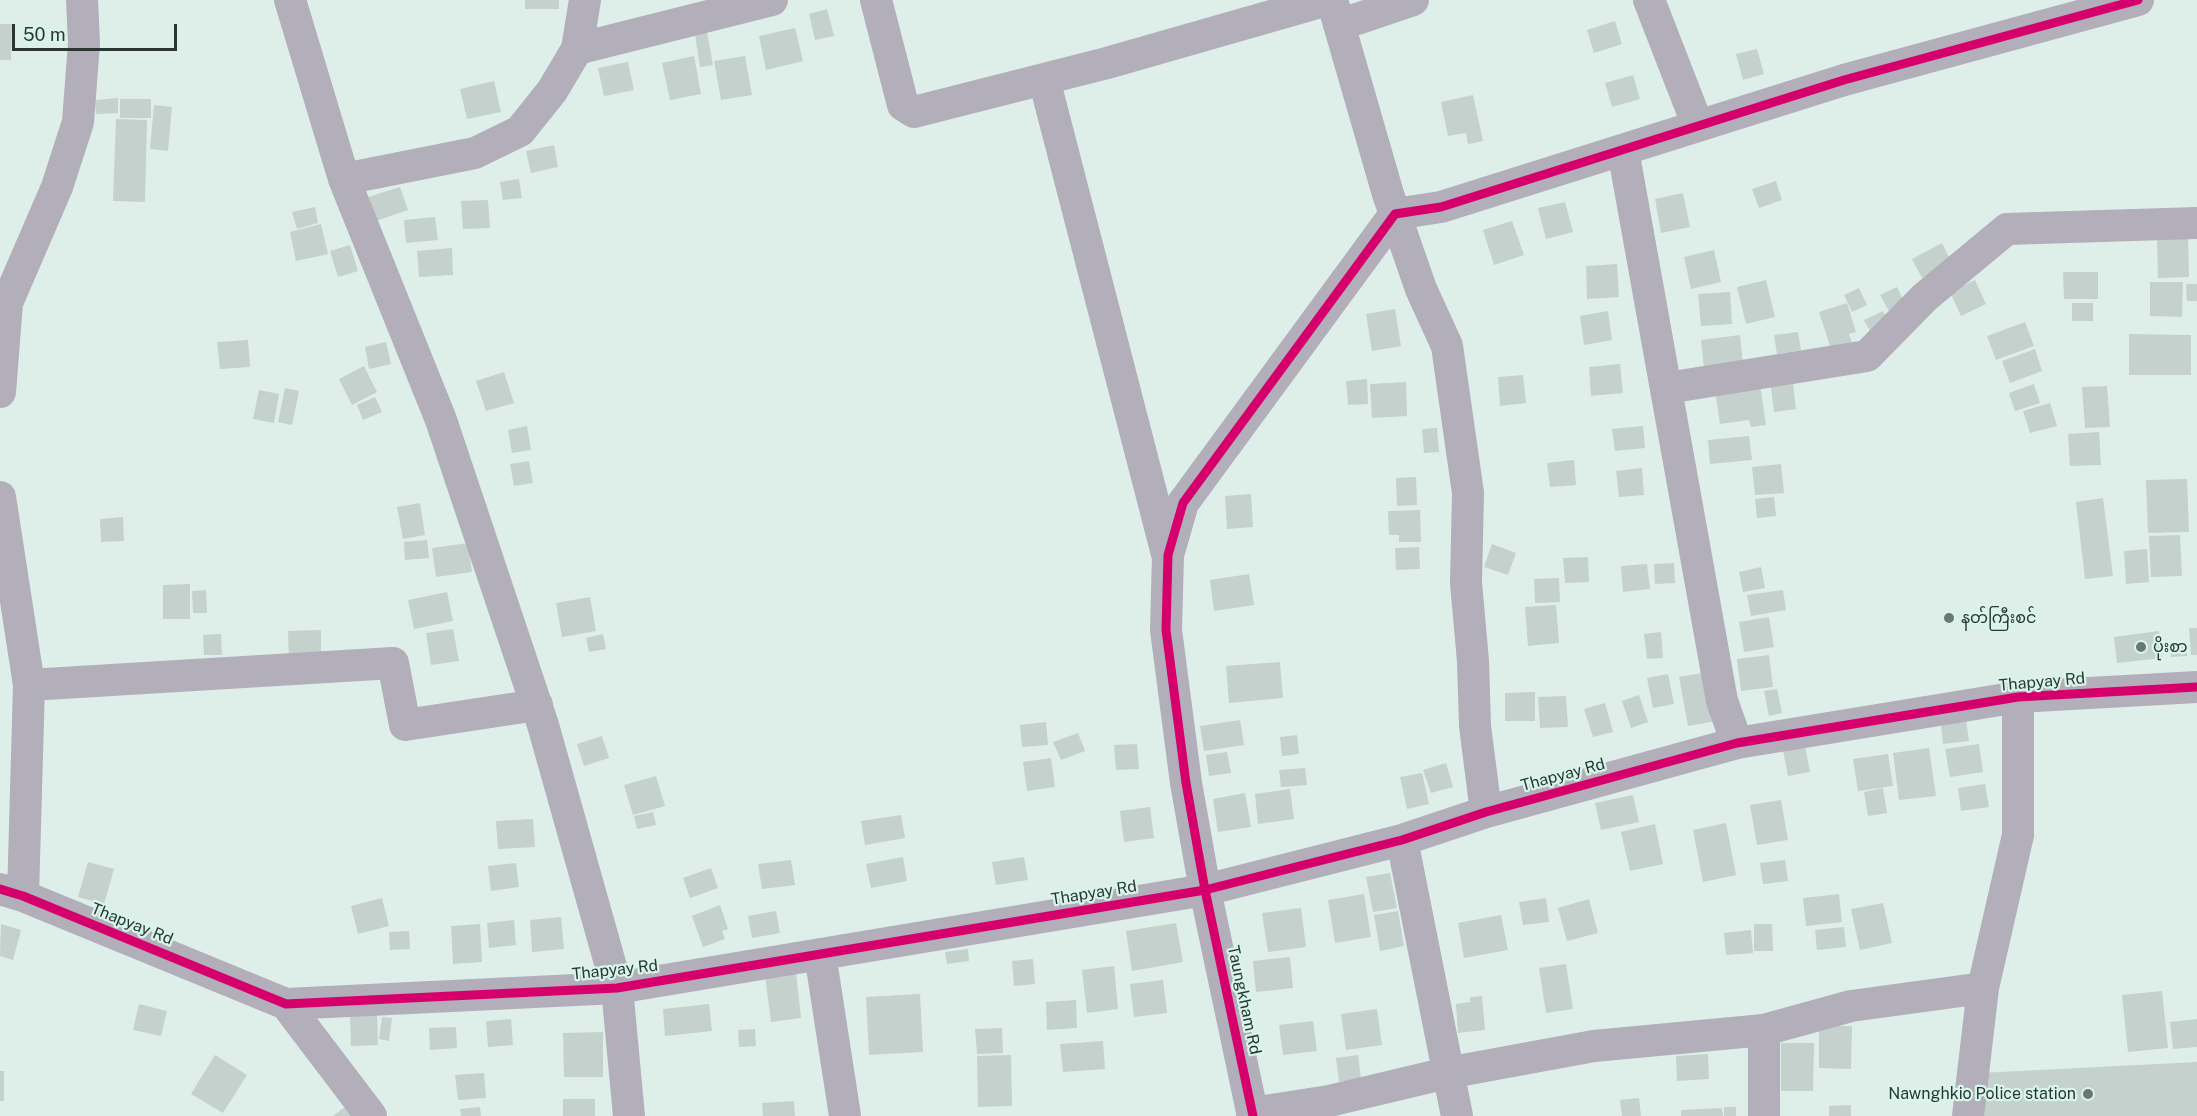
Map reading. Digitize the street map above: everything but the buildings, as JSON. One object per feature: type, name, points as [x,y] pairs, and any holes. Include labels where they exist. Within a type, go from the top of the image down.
[{"type":"street","points":[[0,392],[7,303],[57,187],[78,122],[84,43],[82,0]]},
{"type":"street","points":[[290,0],[344,179],[441,420],[537,705],[617,988],[629,1116]]},
{"type":"street","points":[[344,179],[475,153],[520,131],[552,91],[577,49],[585,0]]},
{"type":"street","points":[[577,49],[772,0]]},
{"type":"street","points":[[876,0],[903,105],[914,112],[1333,8],[1413,0]]},
{"type":"street","points":[[1649,0],[1698,126]]},
{"type":"street","points":[[1168,555],[1183,503],[1395,214],[1441,207],[1844,80],[2138,0]]},
{"type":"street","points":[[1333,8],[1395,214],[1421,289],[1447,346],[1468,493],[1466,583],[1473,661],[1475,726],[1486,812]]},
{"type":"street","points":[[1044,79],[1168,555]]},
{"type":"street","points":[[1623,150],[1722,701],[1737,743]]},
{"type":"street","points":[[1666,388],[1867,356],[1926,297],[2007,228],[2197,223]]},
{"type":"street","points":[[0,497],[29,685],[12,892]]},
{"type":"street","name":"Taungkham Rd","points":[[1168,555],[1166,630],[1186,783],[1205,890],[1252,1115]]},
{"type":"street","points":[[29,685],[393,663],[405,725],[537,705]]},
{"type":"street","name":"Thapyay Rd","points":[[12,892],[286,1004],[617,988],[1205,890],[1402,840],[1486,812],[1737,743],[2018,697],[2197,687]]},
{"type":"street","points":[[1968,1116],[1983,988],[2018,835],[2018,697]]},
{"type":"street","points":[[1402,840],[1457,1116]]},
{"type":"street","points":[[820,954],[845,1116]]},
{"type":"street","points":[[1252,1115],[1329,1101],[1447,1073],[1594,1046],[1764,1030],[1851,1006],[1983,988]]},
{"type":"street","points":[[286,1004],[371,1116]]},
{"type":"street","points":[[1764,1030],[1764,1116]]},
{"type":"cycle path","points":[[1253,1116],[1205,890],[1186,783],[1166,630],[1168,555],[1183,503],[1395,214],[1441,207],[1844,80],[2138,0]]},
{"type":"cycle path","points":[[0,889],[23,896],[286,1004],[617,988],[1205,890],[1402,840],[1486,812],[1737,743],[2018,697],[2197,687]]},
{"type":"place","name":"နတ်ကြီးစင်","points":[[1949,618]]},
{"type":"place","name":"ပိုးစာ","points":[[2141,647]]},
{"type":"place","name":"Nawnghkio Police station","points":[[2088,1094]]}]
